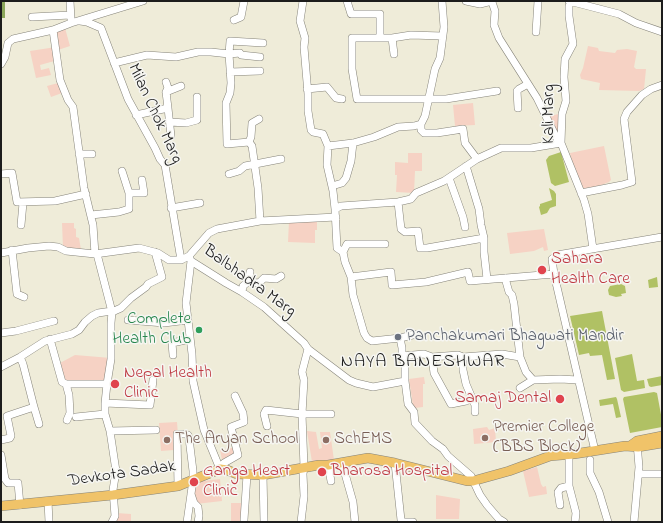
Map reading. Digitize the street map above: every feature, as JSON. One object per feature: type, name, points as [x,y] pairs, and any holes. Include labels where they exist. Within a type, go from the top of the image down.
[{"type":"main road","points":[[635,445],[662,436]]},
{"type":"main road","points":[[220,469],[237,474],[263,475],[304,467],[328,465],[368,458],[395,463],[467,481],[473,481],[509,471],[550,456],[662,443]]},
{"type":"main road","name":"Devkota Sadak","points":[[1,506],[114,495],[178,486],[220,469]]},
{"type":"street","points":[[70,1],[71,23]]},
{"type":"street","points":[[1,64],[5,58],[7,46],[10,41],[53,30],[143,1]]},
{"type":"street","points":[[234,20],[241,17],[244,1]]},
{"type":"street","points":[[303,1],[300,21],[305,38],[304,47],[308,111],[311,130],[323,134],[328,146],[327,165],[332,186],[336,217],[337,248],[342,252],[351,277],[353,295],[359,319],[367,338],[372,341],[400,338],[417,334]]},
{"type":"street","points":[[347,1],[351,14],[380,14],[380,37]]},
{"type":"street","points":[[442,1],[444,27],[440,58],[428,98],[425,116],[421,124],[421,130],[424,132],[436,132],[463,129],[465,142],[477,159]]},
{"type":"street","points":[[335,209],[341,206],[398,202],[411,199],[416,193],[444,182],[477,159],[501,148],[531,148],[560,143],[537,98],[499,38],[494,24],[495,11],[492,1],[480,4],[466,1]]},
{"type":"street","points":[[536,32],[538,1]]},
{"type":"street","points":[[570,1],[619,14],[636,23],[662,32]]},
{"type":"street","name":"Kali Marg","points":[[570,1],[569,16],[574,39],[565,60],[564,77],[566,101],[562,114],[560,143],[590,214],[593,250]]},
{"type":"street","points":[[32,17],[70,15]]},
{"type":"street","name":"Milan Chok Marg","points":[[80,21],[87,22],[101,28],[128,99],[166,168],[171,208],[181,260]]},
{"type":"street","points":[[53,30],[60,80],[68,100],[73,107],[79,154],[91,215],[96,254],[112,312],[111,359],[105,403],[105,414],[110,431],[116,471],[114,495],[115,516],[112,522]]},
{"type":"street","points":[[442,36],[411,35],[392,38],[352,38],[352,69],[357,99],[446,99],[497,91]]},
{"type":"street","points":[[392,38],[394,54]]},
{"type":"street","points":[[249,142],[228,144],[226,142],[226,103],[230,93],[231,83],[229,54],[230,41],[263,43]]},
{"type":"street","points":[[114,63],[147,55],[176,57],[198,52],[229,54],[240,53],[241,55],[260,57]]},
{"type":"street","points":[[230,72],[260,71]]},
{"type":"street","points":[[166,82],[168,88],[166,92],[170,122],[170,136]]},
{"type":"street","points":[[518,108],[517,92],[519,89],[528,84]]},
{"type":"street","points":[[581,193],[632,182],[624,119],[642,95],[651,89],[662,85]]},
{"type":"street","points":[[166,92],[181,86]]},
{"type":"street","points":[[307,89],[327,87],[336,98],[342,99]]},
{"type":"street","points":[[170,122],[186,123],[197,120],[197,97]]},
{"type":"street","points":[[136,115],[168,108]]},
{"type":"street","points":[[249,142],[252,123],[259,119]]},
{"type":"street","points":[[328,146],[353,143],[374,137],[398,127],[421,124]]},
{"type":"street","points":[[249,142],[252,146],[258,188],[260,221]]},
{"type":"street","points":[[332,186],[342,183],[346,178],[351,161],[353,143]]},
{"type":"street","points":[[79,154],[92,154]]},
{"type":"street","points":[[229,174],[239,171],[245,166],[254,165],[259,162],[281,159]]},
{"type":"street","points":[[466,166],[479,209],[484,238],[487,279]]},
{"type":"street","points":[[91,215],[119,212],[130,208],[129,193],[122,171]]},
{"type":"street","points":[[1,174],[12,172],[16,202],[55,201],[86,194]]},
{"type":"street","points":[[449,178],[463,217],[465,227]]},
{"type":"street","points":[[129,193],[144,193],[142,180]]},
{"type":"street","points":[[21,226],[23,202]]},
{"type":"street","points":[[398,202],[401,229],[405,232],[418,231],[420,248],[484,238]]},
{"type":"street","points":[[171,208],[200,203]]},
{"type":"street","points":[[220,469],[204,430],[193,380],[192,354],[186,303],[190,259],[209,233],[217,229],[260,221],[336,217]]},
{"type":"street","points":[[595,451],[554,274],[552,258],[554,256],[662,237]]},
{"type":"street","points":[[342,252],[347,244],[385,244]]},
{"type":"street","points":[[1,252],[49,246],[58,247],[66,251],[96,254],[139,248],[155,252],[169,260],[190,259]]},
{"type":"street","points":[[12,250],[17,294],[24,297]]},
{"type":"street","points":[[1,368],[50,339],[72,334],[79,330],[92,316],[112,312],[121,308],[148,284],[162,277],[155,252]]},
{"type":"street","name":"Balbhadra Marg","points":[[190,259],[264,308],[304,343],[308,349],[356,384],[374,387],[405,381]]},
{"type":"street","points":[[248,282],[250,272]]},
{"type":"street","points":[[351,277],[391,272],[392,285],[426,282],[468,272],[470,281],[554,274]]},
{"type":"street","points":[[242,292],[243,286],[248,282],[259,283],[264,278],[276,279],[282,276]]},
{"type":"street","points":[[505,278],[508,292],[512,295],[514,304],[520,357],[526,372],[532,380]]},
{"type":"street","points":[[128,320],[164,323],[188,320]]},
{"type":"street","points":[[1,333],[16,331],[54,321]]},
{"type":"street","points":[[400,338],[402,356],[405,365],[405,381],[408,404],[414,412],[415,423],[432,441],[443,449],[448,456],[471,476],[487,505],[499,519],[504,522]]},
{"type":"street","points":[[50,339],[62,382],[66,384],[69,395],[70,413],[67,420]]},
{"type":"street","points":[[172,355],[172,343],[190,339]]},
{"type":"street","points":[[301,522],[304,505],[302,414],[304,380],[302,372],[308,349]]},
{"type":"street","points":[[402,356],[424,354],[432,357],[458,355],[463,357],[502,354],[520,357]]},
{"type":"street","points":[[20,357],[38,422]]},
{"type":"street","points":[[432,357],[434,373],[451,404],[466,401]]},
{"type":"street","points":[[463,357],[463,370],[466,384],[475,405],[475,412]]},
{"type":"street","points":[[520,388],[532,380],[560,378],[578,380]]},
{"type":"street","points":[[105,403],[150,405],[154,380]]},
{"type":"street","points":[[66,384],[107,384]]},
{"type":"street","points":[[220,469],[224,463],[238,455],[230,427],[244,422],[243,413],[235,396]]},
{"type":"street","points":[[1,440],[10,438],[11,436],[7,416],[34,407]]},
{"type":"street","points":[[267,426],[264,414],[266,410],[302,414],[331,414]]},
{"type":"street","points":[[76,417],[105,414]]},
{"type":"street","points":[[110,431],[156,430]]},
{"type":"street","points":[[178,486],[177,434],[185,434],[188,435],[189,438],[193,480],[187,522]]},
{"type":"street","points":[[634,522],[639,474],[639,457],[635,445]]},
{"type":"street","points":[[1,455],[5,479],[8,483],[18,483],[20,504]]},
{"type":"street","points":[[568,459],[569,486],[576,513],[575,522]]},
{"type":"street","points":[[590,460],[590,473],[599,492],[608,522]]},
{"type":"street","points":[[342,463],[353,502],[354,522]]},
{"type":"street","points":[[395,463],[401,520],[402,522],[413,522]]},
{"type":"street","points":[[328,465],[331,481]]},
{"type":"street","points":[[639,474],[662,474]]},
{"type":"street","points":[[244,520],[247,475]]},
{"type":"street","points":[[263,475],[264,522]]},
{"type":"street","points":[[560,505],[558,492],[561,488],[569,486]]},
{"type":"street","points":[[191,492],[194,503],[198,507],[198,522]]},
{"type":"street","points":[[48,501],[49,522]]},
{"type":"shaded area","points":[[65,28],[70,46],[58,50],[55,32]]},
{"type":"shaded area","points":[[588,46],[598,48],[599,51],[615,53],[617,50],[627,49],[637,51],[634,67],[636,69],[646,69],[644,89],[639,91],[599,90],[600,83],[581,79],[580,75]]},
{"type":"shaded area","points":[[56,47],[58,60],[40,65],[41,70],[49,68],[51,75],[36,78],[30,51]]},
{"type":"shaded area","points":[[58,83],[62,93],[51,97],[47,86]]},
{"type":"shaded area","points":[[473,103],[475,125],[455,126],[453,105]]},
{"type":"shaded area","points":[[558,114],[560,115],[560,141],[548,117]]},
{"type":"shaded area","points":[[604,146],[611,180],[599,186],[580,189],[574,172],[570,153]]},
{"type":"shaded area","points":[[408,153],[422,153],[422,171],[415,171],[414,193],[396,192],[397,175],[395,175],[395,162],[408,163]]},
{"type":"shaded area","points":[[317,219],[315,243],[288,242],[289,221]]},
{"type":"shaded area","points":[[62,223],[74,223],[76,237],[79,238],[81,250],[63,248]]},
{"type":"shaded area","points":[[544,229],[548,250],[544,251],[543,247],[534,251],[510,254],[507,233]]},
{"type":"shaded area","points":[[75,355],[111,358],[106,383],[63,381],[60,363]]},
{"type":"shaded area","points":[[424,377],[425,384],[423,384],[423,407],[415,408],[413,406],[409,379]]},
{"type":"shaded area","name":"The Aryan School","points":[[177,422],[178,435],[173,436],[174,450],[161,451],[159,423]]},
{"type":"shaded area","name":"Premier College (BBS Block)","points":[[487,427],[489,430],[495,428],[496,442],[474,444],[473,429]]},
{"type":"shaded area","name":"SchEMS","points":[[307,431],[316,432],[319,449],[322,448],[320,432],[330,432],[334,460],[312,462]]},
{"type":"shaded area","points":[[235,447],[237,452],[222,460],[220,450]]},
{"type":"shaded area","points":[[537,467],[541,484],[543,487],[546,486],[547,494],[529,497],[523,471]]},
{"type":"shaded area","points":[[220,479],[222,501],[196,504],[194,482]]},
{"type":"shaded area","points":[[436,495],[460,499],[459,519],[436,519]]},
{"type":"shaded area","points":[[231,503],[241,503],[241,522],[231,522]]},
{"type":"shaded area","points":[[116,513],[131,514],[131,522],[109,522]]},
{"type":"green space","points":[[1,1],[5,1],[5,18],[1,18]]},
{"type":"green space","points":[[561,152],[569,182],[555,186],[551,183],[546,160],[549,156]]},
{"type":"green space","points":[[549,188],[556,194],[556,206],[550,208],[547,213],[541,215],[539,207],[540,204],[552,200]]},
{"type":"green space","points":[[657,277],[658,287],[649,288],[648,280]]},
{"type":"green space","points":[[621,284],[625,286],[626,293],[621,294],[622,296],[616,297],[609,295],[608,290],[610,286]]},
{"type":"green space","points":[[602,311],[615,379],[607,380],[602,355],[590,356],[589,353],[579,355],[570,316]]},
{"type":"green space","points":[[632,354],[637,381],[644,380],[645,388],[624,392],[621,390],[615,358]]},
{"type":"green space","points":[[662,376],[662,385],[649,386],[647,379]]},
{"type":"green space","points":[[654,392],[657,393],[662,427],[630,433],[623,399],[624,397]]},
{"type":"green space","points":[[616,397],[621,417],[616,418],[613,404],[600,406],[599,400]]},
{"type":"place","name":"Sahara Health Care","points":[[542,270]]},
{"type":"place","name":"Complete Health Club","points":[[199,330]]},
{"type":"place","name":"Panchakumari Bhagwati Mandir","points":[[398,337]]},
{"type":"place","name":"Nepal Health Clinic","points":[[115,384]]},
{"type":"place","name":"Samaj Dental","points":[[560,399]]},
{"type":"place","name":"Premier College (BBS Block)","points":[[485,438]]},
{"type":"place","name":"The Aryan School","points":[[167,440]]},
{"type":"place","name":"SchEMS","points":[[326,440]]},
{"type":"place","name":"Bharosa Hospital","points":[[322,472]]},
{"type":"place","name":"Ganga Heart Clinic","points":[[194,482]]},
{"type":"district","name":"NAYA BANESHWAR","points":[[423,363]]}]
